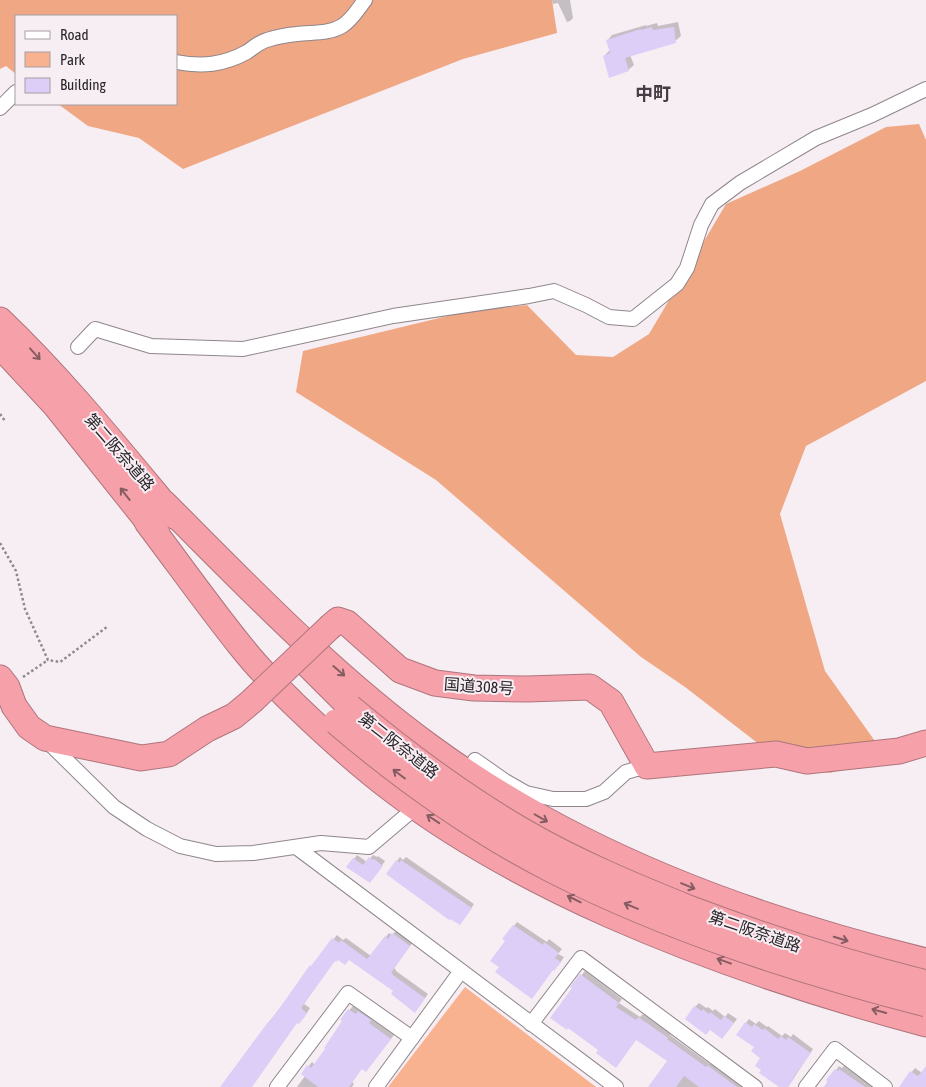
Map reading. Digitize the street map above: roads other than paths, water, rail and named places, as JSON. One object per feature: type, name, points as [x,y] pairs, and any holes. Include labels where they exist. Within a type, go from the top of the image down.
[{"type":"highway","name":"第二阪奈道路","points":[[0,320],[27,346],[68,391],[231,583],[276,633],[343,715],[404,778],[468,822],[553,870],[584,885],[670,922],[779,962],[825,977],[926,1004]]},
{"type":"highway","name":"第二阪奈道路","points":[[0,346],[55,404],[147,522],[274,664],[343,715],[383,735],[487,809],[524,831],[599,870],[662,897],[752,931],[871,969],[926,983]]},
{"type":"highway","points":[[164,504],[292,631],[365,695],[462,770],[500,794],[570,834],[645,869],[722,900],[878,950],[926,961]]},
{"type":"highway","points":[[147,522],[218,618],[264,673],[326,736],[395,792],[460,836],[506,864],[546,885],[664,938],[781,981],[859,1006],[926,1024]]},
{"type":"highway","name":"国道308号","points":[[11,678],[7,687],[14,706],[29,727],[45,738],[141,758],[169,754],[207,729],[234,716],[338,620],[347,623],[400,670],[435,683],[474,688],[590,687],[611,702],[647,766]]},
{"type":"highway","points":[[647,766],[776,754],[807,761],[899,751],[926,743]]},
{"type":"street","points":[[178,62],[193,66],[213,64],[231,60],[264,40],[296,34],[326,32],[342,27],[355,15],[365,0]]},
{"type":"street","points":[[78,347],[95,329],[151,346],[243,349],[393,316],[554,291],[609,317],[633,319],[677,284],[687,268],[701,225],[712,204],[740,183],[816,138],[872,115],[926,89]]},
{"type":"street","points":[[0,108],[15,93]]},
{"type":"street","points":[[45,738],[114,807],[147,829],[180,846],[216,854],[253,853],[321,843],[369,847],[409,813]]},
{"type":"street","points":[[475,760],[526,793],[553,799],[586,800],[604,792],[626,772],[647,766]]},
{"type":"street","points":[[296,847],[616,1087]]},
{"type":"street","points":[[531,1024],[581,958],[755,1087]]},
{"type":"street","points":[[376,1087],[462,972]]},
{"type":"street","points":[[277,1087],[348,993],[412,1038]]},
{"type":"street","points":[[806,1087],[835,1049],[885,1087]]},
{"type":"district","name":"中町","points":[[653,93]]}]
